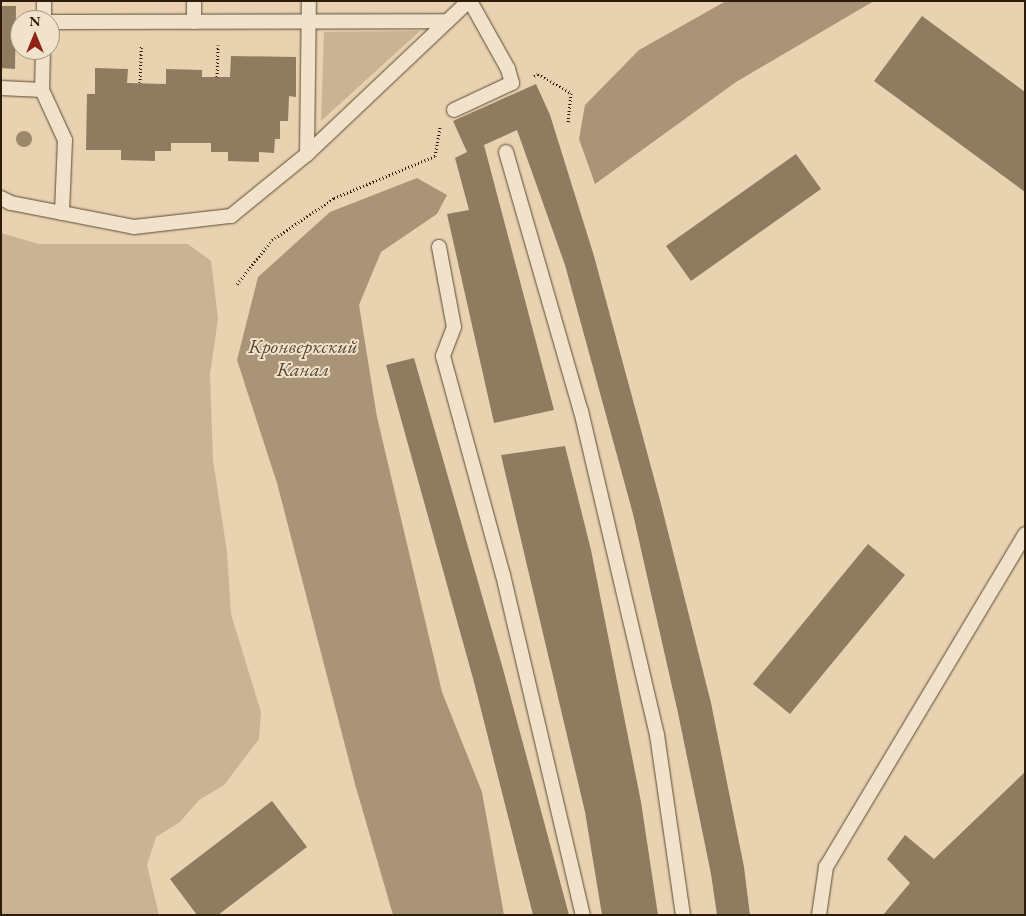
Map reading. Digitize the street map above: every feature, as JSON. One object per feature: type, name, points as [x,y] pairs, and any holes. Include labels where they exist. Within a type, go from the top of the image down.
[{"type":"lane","points":[[194,1],[194,22]]},
{"type":"lane","points":[[307,154],[309,1]]},
{"type":"lane","points":[[1,198],[11,203],[134,226],[231,216],[307,154],[469,1],[508,69],[512,82],[454,110]]},
{"type":"lane","points":[[60,22],[447,21]]},
{"type":"lane","points":[[43,60],[42,90],[65,140],[62,213]]},
{"type":"lane","points":[[1,88],[42,90]]},
{"type":"lane","points":[[506,152],[581,411],[655,725],[682,915]]},
{"type":"lane","points":[[438,247],[454,327],[443,356],[503,576],[583,915]]},
{"type":"lane","points":[[819,915],[826,867],[1025,534]]},
{"type":"path","points":[[140,60],[140,83]]},
{"type":"path","points":[[217,64],[217,77]]},
{"type":"path","points":[[512,82],[538,74],[571,93],[568,124]]},
{"type":"path","points":[[237,284],[272,240],[334,198],[435,156],[441,122],[454,110]]},
{"type":"shaded area","points":[[420,31],[321,121],[324,32]]},
{"type":"shaded area","points":[[1,233],[39,244],[188,244],[211,261],[218,319],[210,374],[213,460],[227,552],[231,614],[261,712],[259,739],[224,785],[199,800],[180,822],[156,837],[147,865],[159,915],[1,915]]},
{"type":"water","points":[[726,1],[874,1],[736,82],[595,184],[579,139],[585,105],[639,50]]},
{"type":"water","name":"Кронверкский Канал","points":[[417,178],[447,195],[437,214],[381,252],[359,305],[377,417],[442,692],[482,792],[504,915],[393,915],[355,784],[277,483],[237,360],[258,277],[330,212]]},
{"type":"building","points":[[1,6],[16,6],[16,10],[10,10],[10,60],[15,60],[15,69],[1,68]]},
{"type":"building","points":[[922,16],[1025,92],[1025,192],[874,81]]},
{"type":"building","points":[[231,56],[296,57],[296,97],[289,96],[288,121],[280,121],[280,139],[275,139],[274,153],[259,152],[259,162],[228,161],[228,152],[211,152],[211,143],[171,143],[171,151],[155,151],[155,161],[121,160],[121,150],[86,150],[87,94],[95,94],[95,68],[128,69],[127,83],[166,84],[166,69],[202,70],[202,77],[230,77]]},
{"type":"building","points":[[536,84],[550,115],[594,256],[661,504],[711,703],[744,867],[750,915],[717,915],[711,874],[678,713],[633,514],[565,265],[517,130],[484,145],[554,410],[494,423],[447,214],[469,210],[455,158],[467,152],[453,121]]},
{"type":"building","points":[[796,154],[821,189],[691,281],[666,246]]},
{"type":"building","points":[[414,358],[503,669],[569,915],[533,915],[474,682],[386,365]]},
{"type":"building","points":[[565,446],[591,550],[641,802],[658,915],[602,915],[585,812],[501,455]]},
{"type":"building","points":[[868,544],[905,575],[790,714],[753,684]]},
{"type":"building","points":[[1025,772],[1025,915],[883,915],[910,883],[887,859],[905,835],[934,859]]},
{"type":"building","points":[[272,801],[307,847],[218,915],[197,915],[170,879]]}]
